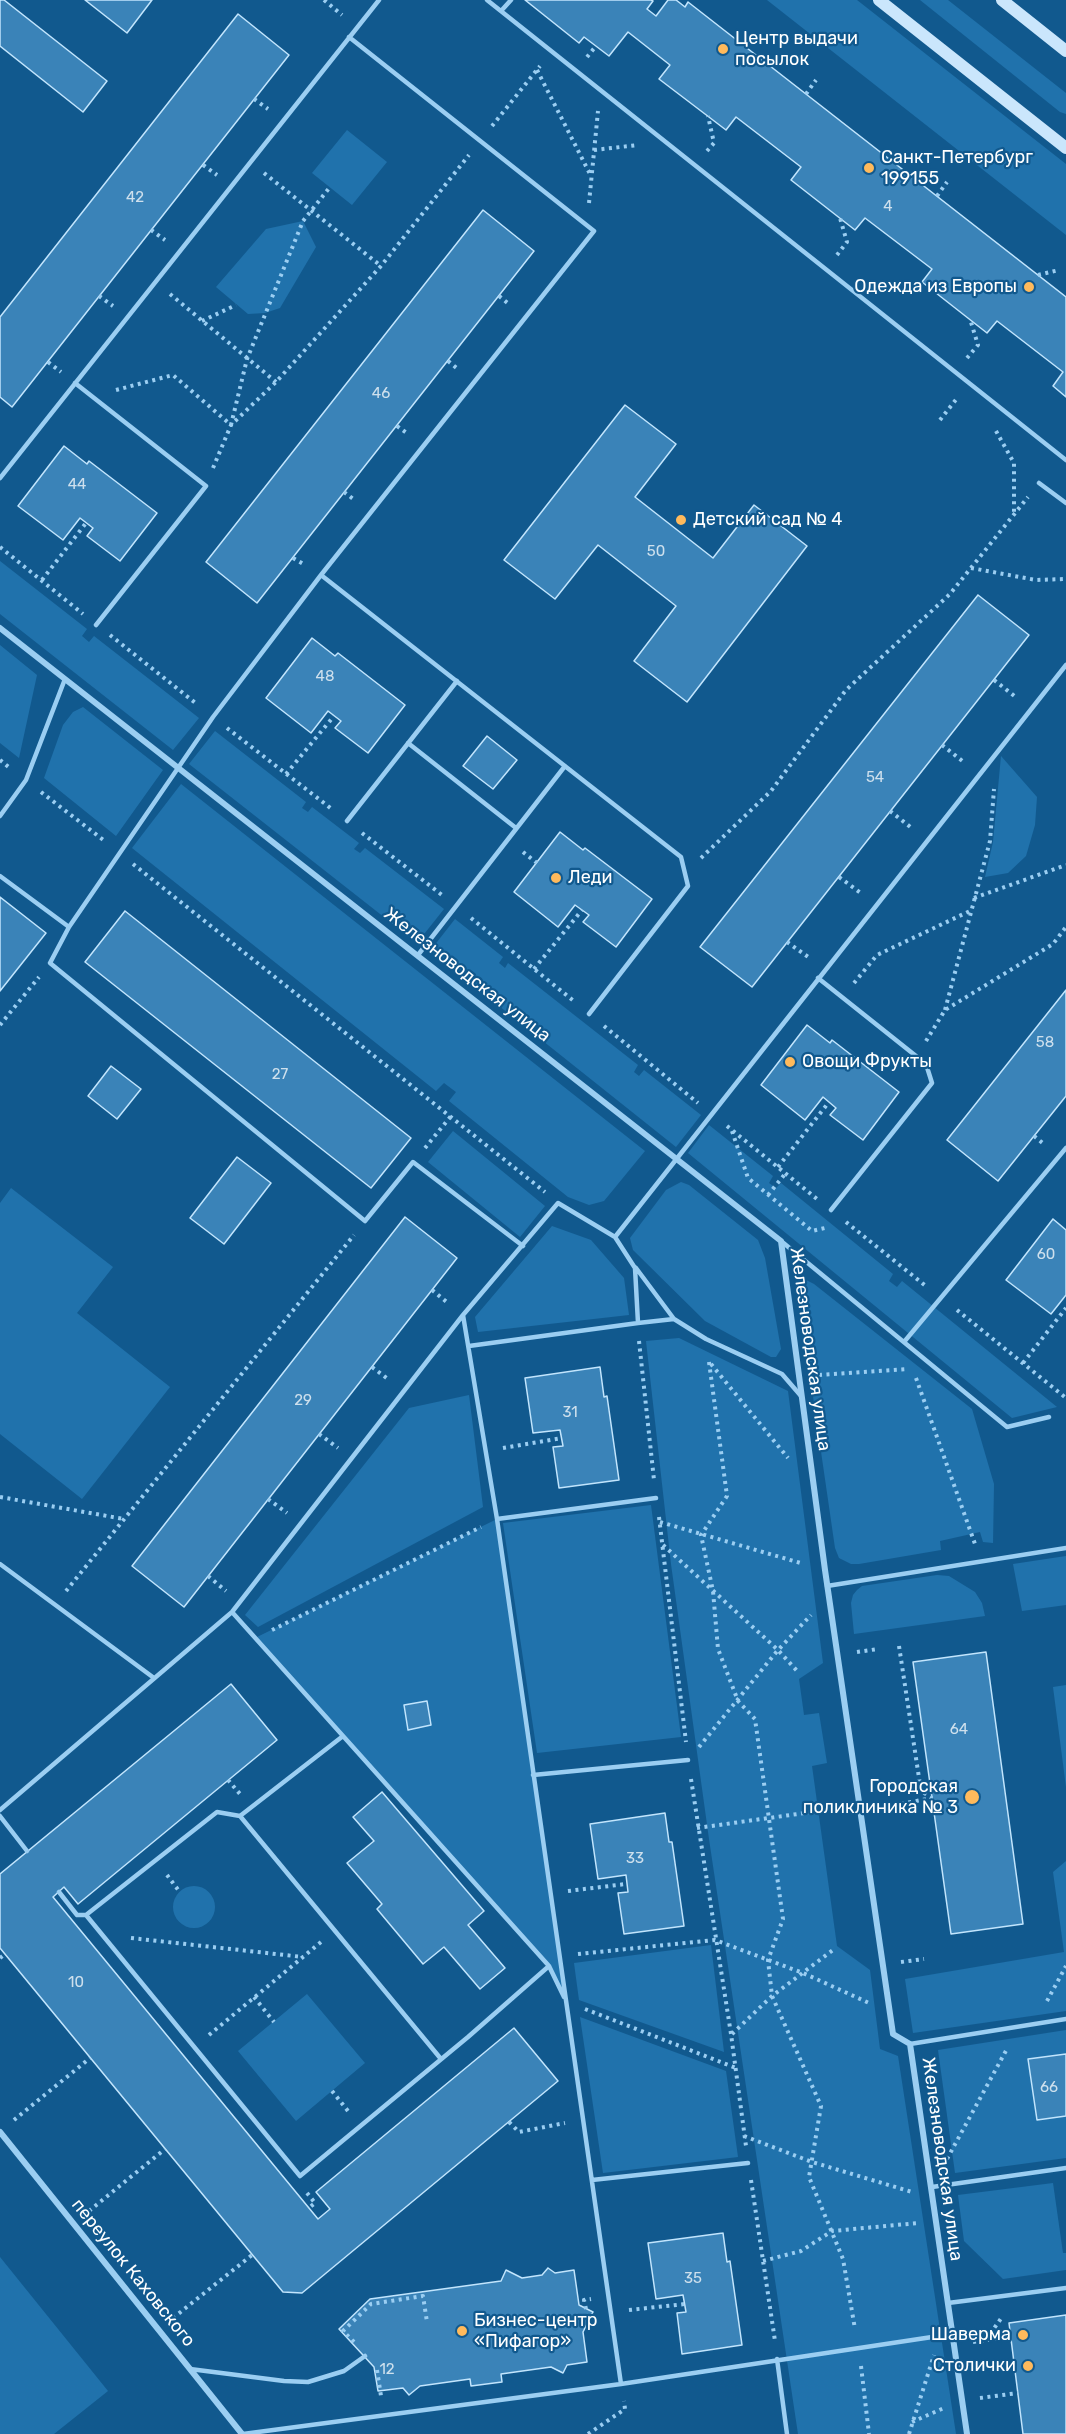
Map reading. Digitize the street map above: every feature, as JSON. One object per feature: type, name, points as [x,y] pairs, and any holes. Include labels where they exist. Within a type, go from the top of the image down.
[{"type":"street","points":[[879,0],[1066,148]]},
{"type":"street","points":[[1002,0],[1066,51]]},
{"type":"street","name":"Железноводская улица","points":[[0,628],[781,1241],[827,1586],[893,2034],[910,2044],[968,2434]]},
{"type":"street","name":"переулок Каховского","points":[[0,2132],[243,2434]]},
{"type":"lane","points":[[0,478],[379,0]]},
{"type":"lane","points":[[487,0],[1066,460]]},
{"type":"lane","points":[[501,11],[511,0]]},
{"type":"lane","points":[[350,37],[594,231],[321,575],[213,717],[69,927],[50,963],[365,1221],[413,1162],[523,1246]]},
{"type":"lane","points":[[75,383],[206,486],[96,625]]},
{"type":"lane","points":[[1040,483],[1066,503]]},
{"type":"lane","points":[[321,575],[681,857],[688,886],[589,1014]]},
{"type":"lane","points":[[615,1237],[1066,665]]},
{"type":"lane","points":[[0,816],[26,780],[66,678]]},
{"type":"lane","points":[[347,821],[457,681]]},
{"type":"lane","points":[[408,743],[516,828]]},
{"type":"lane","points":[[418,954],[565,766]]},
{"type":"lane","points":[[0,876],[69,927]]},
{"type":"lane","points":[[818,978],[926,1065],[932,1083],[831,1210]]},
{"type":"lane","points":[[904,1342],[1066,1148]]},
{"type":"lane","points":[[1059,1157],[1066,1163]]},
{"type":"lane","points":[[0,1810],[232,1612],[463,1315],[558,1203],[615,1237],[635,1268],[674,1319],[706,1339],[782,1374],[802,1397]]},
{"type":"lane","points":[[781,1241],[1007,1427],[1049,1417]]},
{"type":"lane","points":[[635,1268],[638,1323]]},
{"type":"lane","points":[[463,1315],[497,1519],[621,2384]]},
{"type":"lane","points":[[469,1346],[674,1319]]},
{"type":"lane","points":[[497,1519],[657,1498]]},
{"type":"lane","points":[[827,1586],[1066,1548]]},
{"type":"lane","points":[[0,1564],[154,1678]]},
{"type":"lane","points":[[232,1612],[549,1966],[567,2002]]},
{"type":"lane","points":[[240,1816],[343,1736]]},
{"type":"lane","points":[[534,1775],[688,1760]]},
{"type":"lane","points":[[58,1892],[77,1915],[87,1915],[217,1812],[240,1816],[441,2059]]},
{"type":"lane","points":[[0,1816],[27,1851]]},
{"type":"lane","points":[[87,1915],[300,2176],[549,1966]]},
{"type":"lane","points":[[910,2044],[1066,2019]]},
{"type":"lane","points":[[592,2180],[748,2163]]},
{"type":"lane","points":[[932,2187],[1066,2168]]},
{"type":"lane","points":[[948,2303],[1066,2288]]},
{"type":"lane","points":[[243,2434],[621,2384],[952,2334]]},
{"type":"lane","points":[[190,2369],[308,2382],[338,2373],[365,2356]]},
{"type":"lane","points":[[777,2359],[787,2434]]},
{"type":"path","points":[[231,426],[276,381],[381,266],[552,51]]},
{"type":"path","points":[[537,70],[591,176]]},
{"type":"path","points":[[806,94],[816,80]]},
{"type":"path","points":[[586,225],[600,90]]},
{"type":"path","points":[[708,116],[714,143]]},
{"type":"path","points":[[594,150],[666,142]]},
{"type":"path","points":[[250,162],[381,266]]},
{"type":"path","points":[[937,196],[947,182]]},
{"type":"path","points":[[206,486],[231,426],[247,359],[303,221],[330,187]]},
{"type":"path","points":[[840,218],[847,242]]},
{"type":"path","points":[[1038,275],[1059,270]]},
{"type":"path","points":[[156,281],[276,381]]},
{"type":"path","points":[[202,321],[236,305]]},
{"type":"path","points":[[970,320],[978,345]]},
{"type":"path","points":[[92,396],[173,375],[231,426]]},
{"type":"path","points":[[940,420],[969,383]]},
{"type":"path","points":[[992,423],[1014,463],[1014,515]]},
{"type":"path","points":[[685,872],[771,791],[846,690],[950,594],[1040,483]]},
{"type":"path","points":[[42,580],[86,523]]},
{"type":"path","points":[[0,547],[96,625],[456,906],[785,1174],[1066,1398]]},
{"type":"path","points":[[971,568],[1036,580],[1066,579]]},
{"type":"path","points":[[994,680],[1031,709]]},
{"type":"path","points":[[286,774],[334,716]]},
{"type":"path","points":[[942,745],[979,775]]},
{"type":"path","points":[[916,1056],[945,1010],[990,841],[998,751]]},
{"type":"path","points":[[0,760],[558,1203]]},
{"type":"path","points":[[890,811],[927,840]]},
{"type":"path","points":[[975,898],[1066,866]]},
{"type":"path","points":[[838,877],[876,905]]},
{"type":"path","points":[[843,998],[877,955],[972,909]]},
{"type":"path","points":[[534,969],[582,910]]},
{"type":"path","points":[[945,1010],[1053,944],[1066,927]]},
{"type":"path","points":[[787,942],[825,969]]},
{"type":"path","points":[[0,1025],[50,963]]},
{"type":"path","points":[[778,1167],[829,1102]]},
{"type":"path","points":[[413,1162],[451,1116]]},
{"type":"path","points":[[732,1131],[748,1178],[812,1231],[830,1227]]},
{"type":"path","points":[[768,1194],[785,1174]]},
{"type":"path","points":[[56,1604],[365,1221]]},
{"type":"path","points":[[839,1226],[849,1224]]},
{"type":"path","points":[[1023,1363],[1066,1308]]},
{"type":"path","points":[[638,1323],[697,1828],[731,2034],[777,2359]]},
{"type":"path","points":[[791,1461],[708,1361],[727,1497],[701,1535],[713,1591],[718,1649],[738,1701],[755,1719],[783,1920],[768,1960],[772,1996],[821,2106],[809,2177],[843,2259],[859,2348],[870,2434]]},
{"type":"path","points":[[800,1376],[913,1369],[982,1562]]},
{"type":"path","points":[[486,1451],[561,1438]]},
{"type":"path","points":[[0,1497],[124,1519]]},
{"type":"path","points":[[255,1638],[497,1519]]},
{"type":"path","points":[[660,1522],[825,1570]]},
{"type":"path","points":[[663,1545],[778,1650],[798,1672]]},
{"type":"path","points":[[688,1760],[778,1650],[810,1616],[831,1609]]},
{"type":"path","points":[[899,1646],[921,1791],[932,1798],[901,1804]]},
{"type":"path","points":[[697,1828],[812,1812]]},
{"type":"path","points":[[551,1893],[626,1884]]},
{"type":"path","points":[[195,2047],[335,1931]]},
{"type":"path","points":[[103,1935],[303,1957]]},
{"type":"path","points":[[559,1956],[715,1940],[803,1973],[869,2003]]},
{"type":"path","points":[[731,2034],[772,1996],[833,1950]]},
{"type":"path","points":[[0,1958],[5,1954]]},
{"type":"path","points":[[1035,2023],[1066,1966]]},
{"type":"path","points":[[254,1997],[274,2022]]},
{"type":"path","points":[[567,2002],[736,2068]]},
{"type":"path","points":[[932,2187],[1020,2025]]},
{"type":"path","points":[[9,2124],[90,2058]]},
{"type":"path","points":[[332,2091],[361,2125]]},
{"type":"path","points":[[509,2122],[519,2132],[583,2120]]},
{"type":"path","points":[[744,2136],[812,2162],[914,2193],[934,2204]]},
{"type":"path","points":[[74,2223],[165,2149]]},
{"type":"path","points":[[763,2261],[801,2251],[832,2231],[936,2222]]},
{"type":"path","points":[[159,2330],[252,2255]]},
{"type":"path","points":[[347,2335],[343,2331],[371,2304],[423,2296],[427,2322]]},
{"type":"path","points":[[610,2312],[685,2304]]},
{"type":"path","points":[[986,2340],[1008,2308]]},
{"type":"path","points":[[994,2339],[1011,2337]]},
{"type":"path","points":[[909,2434],[936,2351]]},
{"type":"path","points":[[379,2380],[381,2391]]},
{"type":"path","points":[[588,2434],[625,2409],[621,2384]]},
{"type":"path","points":[[912,2422],[963,2401],[1018,2393]]},
{"type":"shaded area","points":[[767,0],[857,0],[1066,164],[1066,235]]},
{"type":"shaded area","points":[[920,0],[948,0],[1066,93],[1066,114],[1060,112]]},
{"type":"shaded area","points":[[347,130],[387,162],[352,205],[312,173]]},
{"type":"shaded area","points":[[303,221],[316,247],[280,308],[265,313],[248,314],[216,287],[266,229]]},
{"type":"shaded area","points":[[0,561],[87,629],[82,636],[89,642],[94,636],[199,718],[173,750],[0,614]]},
{"type":"shaded area","points":[[0,645],[37,675],[19,758],[0,743]]},
{"type":"shaded area","points":[[83,707],[163,770],[116,836],[44,778],[63,725],[73,712]]},
{"type":"shaded area","points":[[215,731],[306,802],[302,808],[308,812],[312,807],[359,843],[354,849],[360,853],[365,848],[444,909],[417,943],[189,764]]},
{"type":"shaded area","points":[[1001,756],[1037,797],[1035,825],[1026,856],[1008,873],[985,877],[993,842]]},
{"type":"shaded area","points":[[181,784],[645,1151],[604,1201],[589,1205],[568,1197],[449,1101],[456,1092],[444,1083],[436,1091],[132,848]]},
{"type":"shaded area","points":[[455,919],[503,957],[499,963],[505,968],[508,963],[638,1065],[634,1072],[639,1076],[644,1070],[701,1115],[676,1147],[430,951]]},
{"type":"shaded area","points":[[709,1125],[773,1176],[769,1183],[776,1188],[781,1183],[893,1274],[889,1281],[897,1287],[902,1281],[1057,1407],[1012,1418],[688,1153]]},
{"type":"shaded area","points":[[453,1131],[545,1206],[520,1237],[428,1162]]},
{"type":"shaded area","points":[[681,1182],[689,1185],[758,1240],[765,1258],[781,1349],[776,1357],[771,1357],[705,1321],[633,1250],[630,1238],[666,1190]]},
{"type":"shaded area","points":[[11,1188],[113,1267],[77,1313],[170,1387],[82,1499],[0,1434],[0,1203]]},
{"type":"shaded area","points":[[552,1226],[591,1240],[624,1278],[629,1315],[478,1332],[475,1317]]},
{"type":"shaded area","points":[[806,1280],[972,1409],[994,1484],[993,1543],[983,1542],[980,1532],[940,1541],[941,1550],[859,1564],[851,1564],[839,1558],[835,1548],[798,1293],[799,1283]]},
{"type":"shaded area","points":[[679,1338],[788,1391],[823,1663],[799,1679],[804,1715],[819,1713],[827,1763],[812,1766],[837,1946],[870,1970],[880,2049],[898,2056],[956,2434],[798,2434],[709,1839],[671,1564],[646,1341]]},
{"type":"shaded area","points":[[469,1395],[483,1507],[258,1627],[245,1615],[409,1408]]},
{"type":"shaded area","points":[[651,1505],[681,1737],[537,1753],[503,1523]]},
{"type":"shaded area","points":[[497,1519],[567,2002],[549,1966],[255,1638]]},
{"type":"shaded area","points":[[1066,1556],[1066,1605],[1022,1611],[1013,1564]]},
{"type":"shaded area","points":[[937,1575],[949,1576],[975,1592],[982,1603],[985,1616],[854,1634],[851,1603],[853,1595],[862,1586]]},
{"type":"shaded area","points":[[1066,1685],[1066,1787],[1053,1687]]},
{"type":"shaded area","points":[[1066,1861],[1066,2011],[913,2033],[905,1979],[1064,1952],[1053,1872]]},
{"type":"shaded area","points":[[194,1886],[202,1887],[209,1892],[214,1899],[214,1915],[209,1922],[202,1927],[194,1928],[186,1927],[179,1922],[174,1915],[173,1907],[174,1899],[179,1892],[186,1887]]},
{"type":"shaded area","points":[[711,1945],[724,2052],[579,2000],[574,1963]]},
{"type":"shaded area","points":[[307,1994],[365,2063],[296,2121],[238,2051]]},
{"type":"shaded area","points":[[580,2017],[726,2071],[738,2157],[603,2173]]},
{"type":"shaded area","points":[[1066,2030],[1066,2158],[955,2173],[938,2050]]},
{"type":"shaded area","points":[[1053,2183],[1063,2253],[1066,2253],[1066,2270],[1003,2279],[964,2241],[958,2195]]},
{"type":"shaded area","points":[[0,2257],[108,2391],[54,2434],[0,2434]]},
{"type":"building","points":[[0,0],[4,0],[107,81],[83,112],[0,46]]},
{"type":"building","points":[[85,0],[152,0],[127,33]]},
{"type":"building","points":[[525,0],[651,0],[653,1],[647,9],[656,16],[668,0],[676,0],[685,7],[688,2],[1066,297],[1066,397],[1053,386],[1063,372],[997,321],[987,333],[922,282],[932,269],[865,218],[855,230],[791,180],[801,167],[736,117],[726,130],[659,79],[670,65],[628,32],[609,56],[584,37],[579,43]]},
{"type":"building","points":[[238,14],[289,55],[12,407],[0,397],[0,317]]},
{"type":"building","points":[[483,210],[534,251],[257,603],[206,562]]},
{"type":"building","points":[[625,405],[676,444],[635,497],[713,558],[754,505],[807,546],[687,702],[634,661],[676,606],[598,545],[555,599],[504,560]]},
{"type":"building","points":[[64,446],[87,464],[89,461],[157,513],[120,561],[87,536],[93,528],[80,518],[63,540],[18,506]]},
{"type":"building","points":[[978,595],[1029,635],[752,987],[700,947]]},
{"type":"building","points":[[312,638],[335,656],[338,653],[405,705],[368,753],[335,728],[341,721],[328,711],[311,733],[266,698]]},
{"type":"building","points":[[487,736],[517,760],[493,789],[463,766]]},
{"type":"building","points":[[560,832],[652,899],[616,947],[583,922],[589,915],[575,905],[558,927],[514,892]]},
{"type":"building","points":[[0,897],[46,933],[0,991]]},
{"type":"building","points":[[125,911],[411,1138],[371,1188],[85,962]]},
{"type":"building","points":[[1066,990],[1066,1096],[998,1181],[947,1140]]},
{"type":"building","points":[[807,1025],[830,1043],[832,1040],[899,1092],[863,1140],[830,1115],[836,1108],[823,1097],[805,1120],[761,1085]]},
{"type":"building","points":[[111,1066],[141,1089],[117,1119],[88,1096]]},
{"type":"building","points":[[237,1157],[271,1183],[224,1244],[190,1218]]},
{"type":"building","points":[[405,1217],[457,1258],[184,1607],[132,1566]]},
{"type":"building","points":[[1053,1219],[1066,1230],[1066,1295],[1051,1314],[1006,1280]]},
{"type":"building","points":[[600,1367],[604,1397],[607,1396],[619,1480],[559,1488],[553,1447],[563,1446],[560,1430],[533,1433],[525,1378]]},
{"type":"building","points":[[986,1652],[1023,1924],[951,1934],[913,1662]]},
{"type":"building","points":[[231,1684],[277,1740],[78,1904],[64,1887],[53,1897],[318,2219],[330,2209],[316,2192],[514,2028],[558,2081],[302,2293],[283,2292],[0,1948],[0,1874]]},
{"type":"building","points":[[427,1701],[431,1725],[408,1730],[404,1705]]},
{"type":"building","points":[[382,1792],[484,1911],[468,1925],[505,1968],[480,1989],[444,1947],[423,1964],[377,1909],[382,1904],[347,1863],[374,1841],[353,1817]]},
{"type":"building","points":[[665,1813],[669,1842],[672,1842],[684,1926],[624,1934],[618,1893],[628,1892],[626,1875],[598,1879],[590,1824]]},
{"type":"building","points":[[1066,2054],[1066,2116],[1037,2120],[1028,2059]]},
{"type":"building","points":[[723,2233],[727,2262],[730,2261],[742,2345],[682,2354],[677,2313],[686,2312],[683,2295],[656,2299],[648,2243]]},
{"type":"building","name":"Бизнес-центр «Пифагор»","points":[[548,2268],[555,2273],[574,2270],[579,2305],[593,2312],[583,2332],[587,2362],[567,2365],[563,2373],[551,2367],[501,2374],[502,2382],[471,2386],[470,2379],[420,2386],[409,2395],[403,2388],[378,2391],[374,2367],[339,2329],[370,2299],[501,2281],[506,2270],[522,2278],[542,2275]]},
{"type":"building","points":[[1066,2315],[1066,2434],[1023,2434],[1009,2323]]},
{"type":"place","name":"Центр выдачи посылок","points":[[723,49]]},
{"type":"place","name":"Санкт-Петербург 199155","points":[[869,168]]},
{"type":"place","name":"Одежда из Европы","points":[[1029,287]]},
{"type":"place","name":"Детский сад № 4","points":[[681,520]]},
{"type":"place","name":"Леди","points":[[556,878]]},
{"type":"place","name":"Овощи Фрукты","points":[[790,1062]]},
{"type":"place","name":"Городская поликлиника № 3","points":[[972,1797]]},
{"type":"place","name":"Бизнес-центр «Пифагор»","points":[[462,2331]]},
{"type":"place","name":"Шаверма","points":[[1023,2335]]},
{"type":"place","name":"Столички","points":[[1028,2366]]}]
